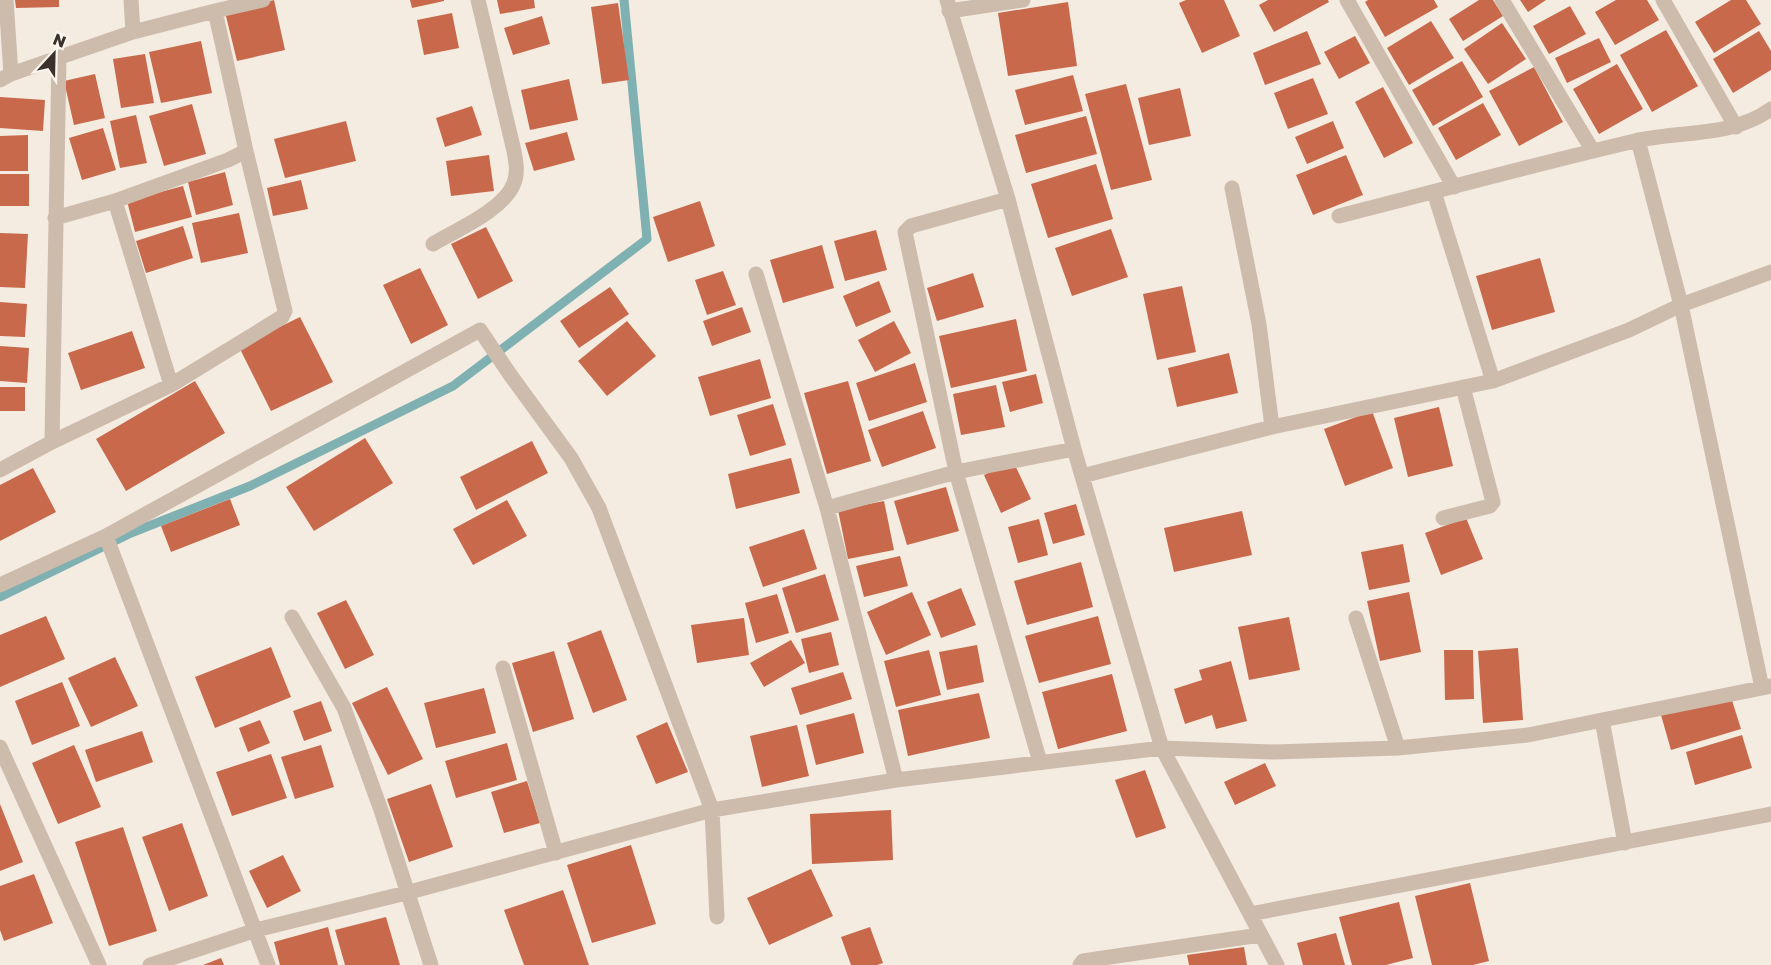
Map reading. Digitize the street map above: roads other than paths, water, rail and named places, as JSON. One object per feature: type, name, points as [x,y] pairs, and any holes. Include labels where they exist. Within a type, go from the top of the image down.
[{"type":"street","points":[[6,0],[6,77],[133,32],[263,0]]},
{"type":"street","points":[[130,0],[133,32]]},
{"type":"street","points":[[433,244],[492,210],[505,198],[514,184],[517,167],[514,151],[478,0]]},
{"type":"street","points":[[1023,0],[948,5],[1008,199],[1074,449],[1161,748],[1277,965]]},
{"type":"street","points":[[1347,0],[1454,187]]},
{"type":"street","points":[[1502,0],[1593,151]]},
{"type":"street","points":[[1663,0],[1736,127]]},
{"type":"street","points":[[0,470],[52,442],[171,386],[282,317],[285,311],[246,152],[215,11]]},
{"type":"street","points":[[52,442],[59,57]]},
{"type":"street","points":[[1339,216],[1638,140],[1736,127],[1755,120],[1771,109]]},
{"type":"street","points":[[150,965],[256,930],[406,893],[712,810],[896,780],[1161,748],[1274,752],[1398,748],[1528,735],[1767,687],[1681,305],[1638,140]]},
{"type":"street","points":[[55,218],[115,201],[246,152]]},
{"type":"street","points":[[1232,188],[1259,324],[1272,427]]},
{"type":"street","points":[[1434,192],[1493,381]]},
{"type":"street","points":[[1008,199],[911,226],[905,230],[956,472],[1040,762]]},
{"type":"street","points":[[115,201],[171,386]]},
{"type":"street","points":[[1082,476],[1272,427],[1493,381],[1629,330],[1681,305],[1771,272]]},
{"type":"street","points":[[756,274],[827,508],[896,780]]},
{"type":"street","points":[[0,585],[108,542],[480,330],[571,458],[599,508],[712,810],[717,917]]},
{"type":"street","points":[[1443,518],[1490,506],[1493,502],[1463,387]]},
{"type":"street","points":[[827,508],[956,472],[1074,449]]},
{"type":"street","points":[[108,542],[268,965]]},
{"type":"street","points":[[292,617],[344,708],[381,810],[430,965]]},
{"type":"street","points":[[1356,618],[1398,748]]},
{"type":"street","points":[[503,668],[556,853]]},
{"type":"street","points":[[1602,720],[1625,843]]},
{"type":"street","points":[[0,747],[99,965]]},
{"type":"street","points":[[1250,914],[1771,814]]},
{"type":"street","points":[[1080,965],[1083,961],[1260,935]]},
{"type":"waterway","points":[[0,597],[131,533],[250,486],[453,386],[647,239],[624,0]]}]
